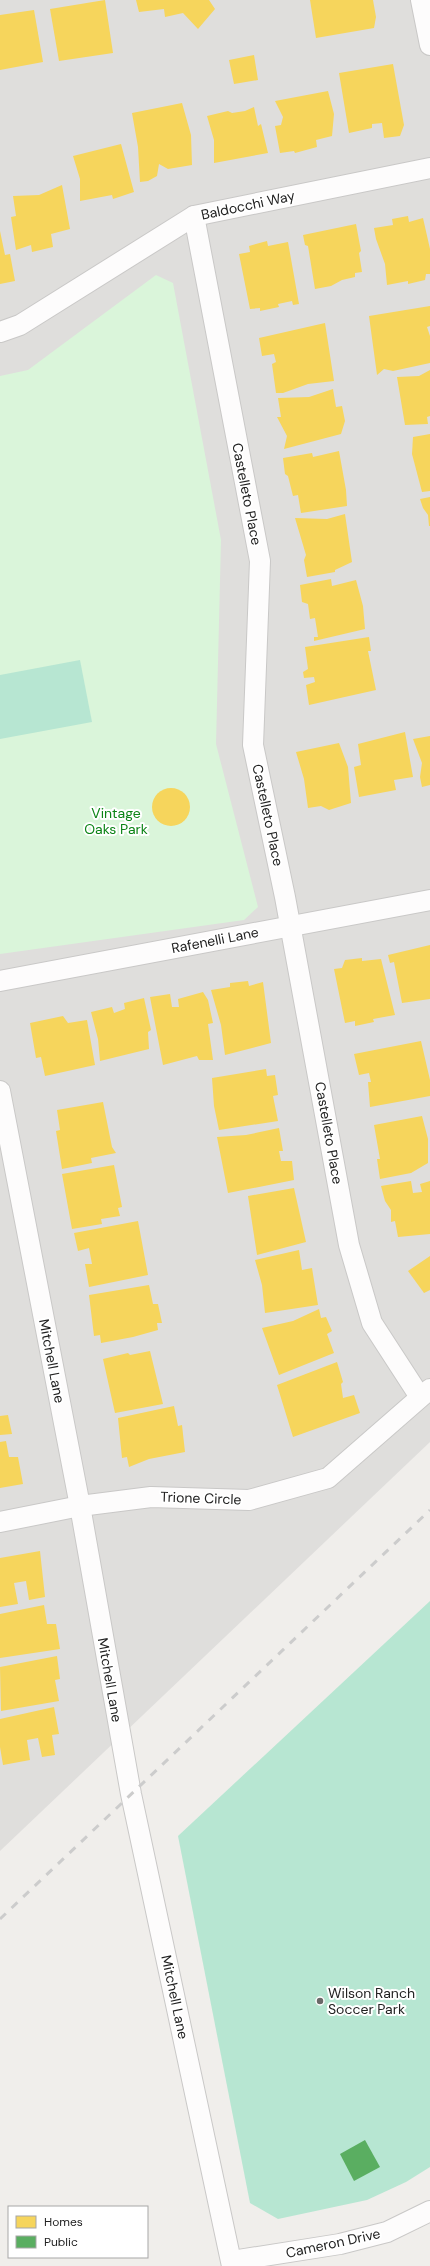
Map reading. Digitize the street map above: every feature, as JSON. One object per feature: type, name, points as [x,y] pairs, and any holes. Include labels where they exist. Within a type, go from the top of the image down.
[{"type":"street","points":[[421,0],[430,45]]},
{"type":"street","name":"Baldocchi Way","points":[[0,332],[20,325],[194,216],[430,168]]},
{"type":"street","name":"Castelleto Place","points":[[194,216],[260,561],[253,745],[291,926],[349,1245],[372,1323],[425,1393]]},
{"type":"street","name":"Rafenelli Lane","points":[[0,981],[430,900]]},
{"type":"street","name":"Mitchell Lane","points":[[0,1091],[80,1506],[131,1794],[232,2264]]},
{"type":"street","name":"Trione Circle","points":[[0,1522],[80,1506],[151,1497],[249,1500],[328,1478],[425,1393]]},
{"type":"street","name":"Cameron Drive","points":[[232,2264],[340,2244],[387,2232],[430,2211]]},
{"type":"shaded area","points":[[0,0],[430,0],[430,1442],[0,1851]]},
{"type":"green space","name":"Vintage Oaks Park","points":[[156,275],[173,283],[221,540],[216,744],[258,907],[244,920],[0,954],[0,376],[28,370]]},
{"type":"green space","points":[[80,660],[92,722],[0,739],[0,675]]},
{"type":"green space","name":"Wilson Ranch Soccer Park","points":[[430,1601],[430,2167],[406,2182],[367,2200],[278,2219],[250,2203],[178,1836]]},
{"type":"building: Homes","points":[[105,0],[113,53],[59,61],[50,9]]},
{"type":"building: Homes","points":[[136,0],[209,0],[215,9],[198,29],[183,13],[165,17],[164,9],[139,12]]},
{"type":"building: Homes","points":[[310,0],[373,0],[376,17],[374,28],[316,38]]},
{"type":"building: Homes","points":[[34,10],[43,62],[0,70],[0,15]]},
{"type":"building: Homes","points":[[254,55],[258,80],[234,84],[229,60]]},
{"type":"building: Homes","points":[[393,64],[404,125],[400,136],[384,138],[382,123],[372,124],[372,128],[349,133],[339,73]]},
{"type":"building: Homes","points":[[328,91],[334,114],[332,136],[316,140],[317,147],[295,153],[294,151],[280,153],[275,126],[281,125],[283,117],[275,101]]},
{"type":"building: Homes","points":[[182,103],[191,135],[192,165],[168,169],[159,164],[157,176],[148,181],[140,182],[138,147],[132,113]]},
{"type":"building: Homes","points":[[254,107],[258,126],[261,124],[268,153],[214,163],[214,140],[207,116],[228,111],[232,113],[245,111]]},
{"type":"building: Homes","points":[[121,144],[134,192],[113,199],[112,195],[80,201],[80,179],[73,156]]},
{"type":"building: Homes","points":[[62,185],[70,229],[51,234],[53,247],[32,252],[31,245],[16,250],[11,217],[16,216],[13,196],[39,195]]},
{"type":"building: Homes","points":[[408,216],[409,222],[423,218],[430,249],[430,274],[426,274],[425,280],[408,284],[408,281],[387,285],[385,264],[376,239],[374,228],[393,225],[392,219]]},
{"type":"building: Homes","points":[[356,224],[361,251],[359,253],[362,272],[355,273],[355,277],[342,280],[331,286],[315,289],[308,246],[305,245],[303,235]]},
{"type":"building: Homes","points":[[0,231],[5,255],[10,254],[15,281],[0,284]]},
{"type":"building: Homes","points":[[267,241],[268,246],[288,242],[299,304],[293,305],[292,301],[278,304],[279,307],[260,311],[260,308],[250,309],[239,254],[250,252],[249,246]]},
{"type":"building: Homes","points":[[430,306],[430,326],[427,327],[430,336],[430,363],[393,371],[384,369],[377,375],[369,316]]},
{"type":"building: Homes","points":[[325,323],[334,381],[308,384],[283,393],[276,393],[272,364],[276,362],[274,354],[262,356],[259,338]]},
{"type":"building: Homes","points":[[430,370],[430,416],[427,417],[428,424],[405,425],[397,377],[419,376]]},
{"type":"building: Homes","points":[[333,389],[336,407],[342,406],[345,421],[341,434],[284,449],[287,436],[277,417],[281,417],[278,398],[309,397]]},
{"type":"building: Homes","points":[[430,434],[430,491],[422,492],[412,454],[413,437]]},
{"type":"building: Homes","points":[[339,451],[346,490],[347,506],[301,513],[298,495],[293,496],[288,476],[285,474],[283,458],[312,453],[313,457]]},
{"type":"building: Homes","points":[[430,497],[429,526],[428,515],[423,508],[420,499]]},
{"type":"building: Homes","points":[[345,514],[352,562],[335,570],[335,572],[307,577],[304,560],[306,555],[295,518],[327,519]]},
{"type":"building: Homes","points":[[331,579],[332,586],[356,580],[363,606],[365,629],[314,641],[314,637],[318,637],[315,618],[310,619],[308,604],[302,602],[300,585]]},
{"type":"building: Homes","points":[[369,637],[371,651],[368,651],[376,690],[309,705],[306,685],[315,682],[314,677],[304,678],[303,672],[308,669],[305,647]]},
{"type":"building: Homes","points":[[405,732],[413,777],[394,780],[396,790],[359,797],[354,767],[361,765],[358,744]]},
{"type":"building: Homes","points":[[430,736],[430,785],[422,787],[420,777],[422,763],[413,739]]},
{"type":"building: Homes","points":[[339,743],[348,767],[351,803],[329,810],[321,806],[308,808],[304,779],[296,752]]},
{"type":"building: Homes","points":[[171,788],[181,791],[187,797],[190,807],[187,817],[181,823],[171,826],[161,823],[155,817],[152,807],[155,797],[161,791]]},
{"type":"building: Homes","points":[[430,945],[430,999],[402,1003],[394,962],[390,963],[388,955]]},
{"type":"building: Homes","points":[[362,958],[362,961],[381,959],[395,1015],[373,1019],[374,1022],[355,1026],[355,1021],[345,1023],[334,969],[342,968],[345,960]]},
{"type":"building: Homes","points":[[248,981],[249,986],[263,982],[271,1043],[225,1055],[221,1025],[211,990],[230,987],[230,983]]},
{"type":"building: Homes","points":[[203,992],[208,1000],[213,1023],[208,1024],[213,1060],[199,1060],[197,1056],[163,1065],[150,997],[170,994],[172,1007],[179,1007],[178,999]]},
{"type":"building: Homes","points":[[144,998],[151,1030],[148,1032],[149,1049],[100,1061],[98,1039],[91,1012],[112,1007],[114,1013],[125,1009],[124,1003]]},
{"type":"building: Homes","points":[[63,1016],[68,1023],[87,1020],[95,1065],[45,1076],[41,1057],[36,1058],[30,1023]]},
{"type":"building: Homes","points":[[421,1041],[430,1080],[430,1096],[370,1107],[368,1082],[371,1082],[369,1073],[359,1075],[354,1054]]},
{"type":"building: Homes","points":[[266,1069],[267,1076],[275,1075],[278,1095],[273,1096],[278,1121],[219,1130],[214,1106],[212,1078]]},
{"type":"building: Homes","points":[[103,1102],[112,1147],[116,1153],[91,1158],[92,1163],[62,1169],[56,1131],[60,1130],[57,1110]]},
{"type":"building: Homes","points":[[422,1116],[428,1139],[428,1163],[411,1173],[380,1179],[377,1159],[380,1159],[374,1125]]},
{"type":"building: Homes","points":[[279,1128],[283,1151],[279,1151],[281,1161],[292,1161],[294,1180],[228,1193],[217,1137],[246,1135]]},
{"type":"building: Homes","points":[[114,1165],[122,1207],[118,1208],[120,1216],[101,1219],[102,1224],[72,1229],[62,1174]]},
{"type":"building: Homes","points":[[411,1181],[413,1193],[422,1192],[420,1184],[430,1181],[430,1234],[398,1237],[395,1221],[391,1222],[391,1210],[385,1201],[381,1186]]},
{"type":"building: Homes","points":[[294,1188],[306,1242],[257,1255],[248,1196]]},
{"type":"building: Homes","points":[[138,1221],[148,1275],[89,1287],[85,1264],[92,1264],[89,1248],[78,1251],[74,1233]]},
{"type":"building: Homes","points":[[299,1250],[302,1270],[312,1268],[318,1305],[265,1313],[262,1285],[255,1260]]},
{"type":"building: Homes","points":[[430,1256],[430,1290],[424,1293],[408,1271]]},
{"type":"building: Homes","points":[[149,1285],[153,1304],[158,1304],[162,1323],[157,1323],[158,1330],[133,1337],[101,1343],[100,1335],[94,1336],[89,1295]]},
{"type":"building: Homes","points":[[319,1309],[321,1318],[326,1317],[332,1331],[327,1334],[334,1353],[279,1375],[262,1328],[293,1321]]},
{"type":"building: Homes","points":[[150,1351],[163,1404],[115,1413],[103,1359],[128,1353],[130,1355]]},
{"type":"building: Homes","points":[[337,1362],[343,1382],[341,1384],[343,1398],[354,1395],[360,1413],[293,1437],[277,1385]]},
{"type":"building: Homes","points":[[174,1406],[178,1426],[182,1425],[185,1452],[149,1459],[129,1467],[127,1457],[122,1458],[118,1418]]},
{"type":"building: Homes","points":[[8,1415],[12,1434],[0,1435],[0,1416]]},
{"type":"building: Homes","points":[[6,1441],[9,1457],[18,1457],[23,1484],[0,1488],[0,1442]]},
{"type":"building: Homes","points":[[40,1551],[45,1597],[29,1600],[26,1581],[14,1583],[18,1604],[0,1607],[0,1558]]},
{"type":"building: Homes","points":[[44,1605],[47,1624],[56,1624],[60,1649],[0,1658],[0,1614]]},
{"type":"building: Homes","points":[[57,1656],[60,1679],[55,1680],[59,1701],[1,1711],[0,1667]]},
{"type":"building: Homes","points":[[54,1707],[59,1734],[52,1735],[55,1755],[42,1757],[38,1738],[27,1740],[30,1760],[3,1765],[0,1747],[0,1719]]},
{"type":"building: Public","points":[[365,2140],[380,2167],[354,2181],[340,2154]]},
{"type":"railway","points":[[0,1919],[430,1510]]},
{"type":"place","name":"Wilson Ranch Soccer Park","points":[[320,2001]]}]
